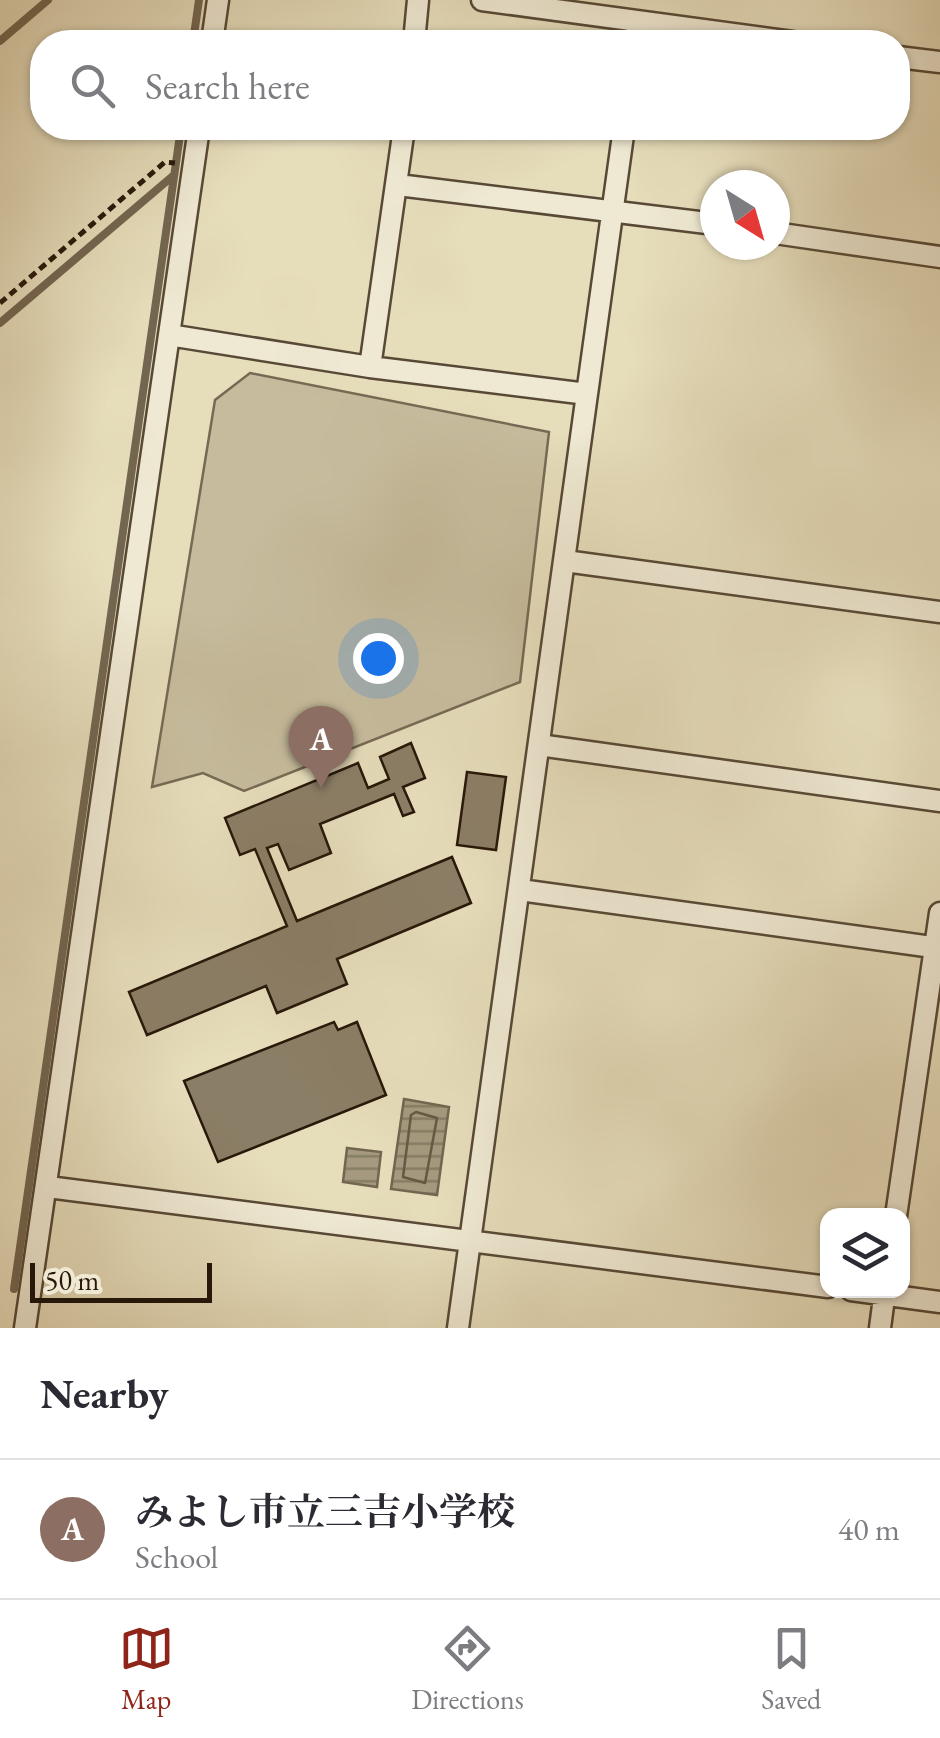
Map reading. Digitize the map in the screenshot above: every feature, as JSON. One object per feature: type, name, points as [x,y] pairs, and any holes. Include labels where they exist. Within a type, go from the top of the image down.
[{"type":"street","points":[[214,30],[218,0]]},
{"type":"street","points":[[415,30],[418,0]]},
{"type":"street","points":[[482,0],[626,30]]},
{"type":"street","points":[[910,58],[940,62]]},
{"type":"street","points":[[25,1328],[197,140]]},
{"type":"street","points":[[370,367],[403,140]]},
{"type":"street","points":[[458,1328],[623,140]]},
{"type":"street","points":[[398,185],[700,222]]},
{"type":"street","points":[[790,235],[940,257]]},
{"type":"street","points":[[168,335],[370,367],[587,394]]},
{"type":"street","points":[[565,561],[940,612]]},
{"type":"street","points":[[539,745],[940,801]]},
{"type":"street","points":[[520,890],[938,948]]},
{"type":"street","points":[[897,1208],[938,948],[940,913]]},
{"type":"street","points":[[48,1187],[470,1238],[820,1286]]},
{"type":"street","points":[[910,1297],[940,1302]]},
{"type":"street","points":[[880,1328],[883,1298]]},
{"type":"path","points":[[0,303],[165,162],[193,166]]},
{"type":"shaded area","points":[[250,373],[549,432],[520,682],[244,791],[203,773],[152,787],[215,400]]},
{"type":"water","points":[[404,1099],[449,1107],[437,1195],[391,1189]]},
{"type":"water","points":[[347,1148],[381,1152],[377,1187],[343,1182]]},
{"type":"building","points":[[411,743],[425,778],[403,787],[414,812],[403,816],[394,794],[320,824],[331,853],[289,870],[278,844],[267,848],[297,921],[452,857],[471,903],[337,959],[347,984],[277,1013],[266,986],[147,1035],[129,992],[287,926],[255,849],[240,855],[225,818],[358,763],[368,788],[389,779],[380,757]]},
{"type":"building","points":[[467,772],[506,777],[496,850],[457,845]]},
{"type":"building","points":[[334,1022],[338,1030],[357,1022],[386,1095],[218,1162],[184,1081]]},
{"type":"waterway","points":[[0,41],[48,0]]},
{"type":"waterway","points":[[195,30],[199,0]]},
{"type":"waterway","points":[[14,1289],[179,140]]},
{"type":"waterway","points":[[0,323],[174,175]]},
{"type":"place","name":"みよし市立三吉小学校","points":[[321,788]]}]
